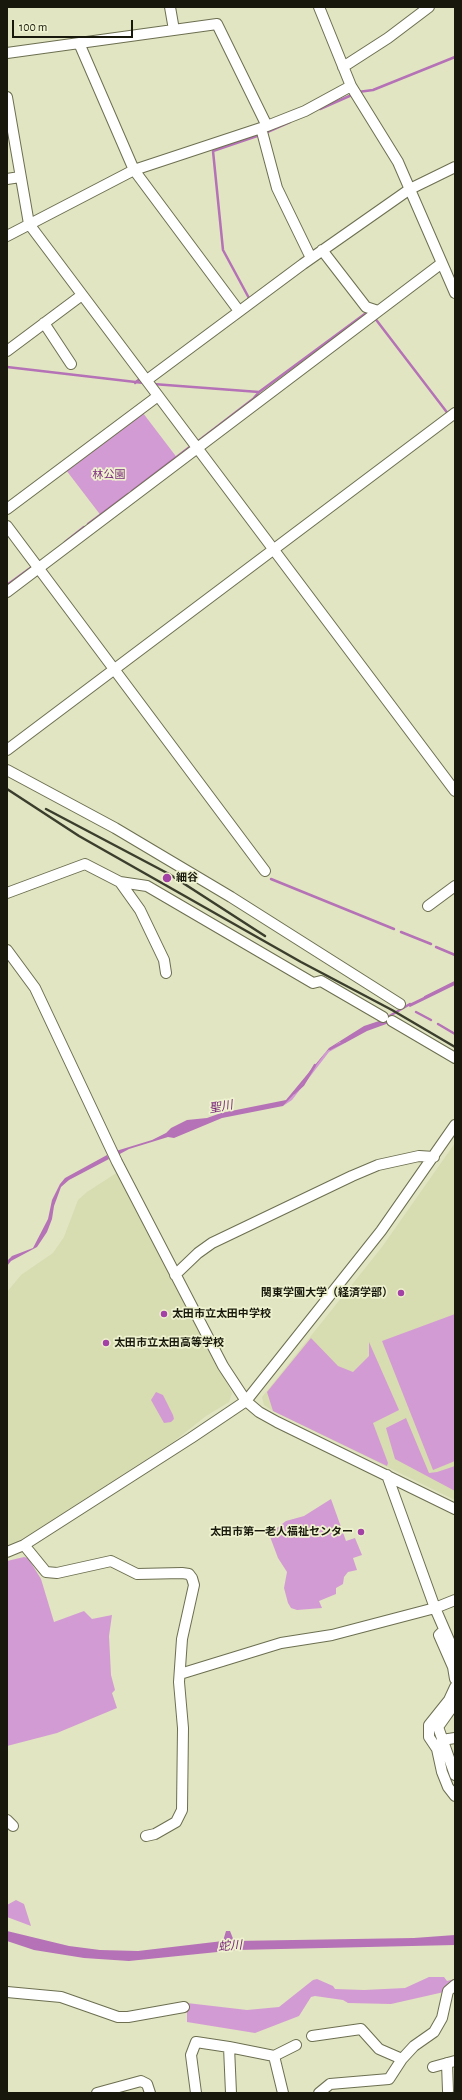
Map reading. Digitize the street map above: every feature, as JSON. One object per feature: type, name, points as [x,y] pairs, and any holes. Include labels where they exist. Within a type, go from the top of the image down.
[{"type":"street","points":[[170,7],[174,30]]},
{"type":"street","points":[[319,7],[351,86],[398,162],[455,293]]},
{"type":"street","points":[[343,67],[388,38],[429,7]]},
{"type":"street","points":[[7,53],[216,24],[264,127],[277,188],[311,258]]},
{"type":"street","points":[[79,43],[134,170],[239,311]]},
{"type":"street","points":[[7,236],[134,170],[264,127],[305,111],[351,86]]},
{"type":"street","points":[[7,97],[29,224],[455,791]]},
{"type":"street","points":[[147,380],[322,250],[410,189],[455,167]]},
{"type":"street","points":[[7,179],[20,177]]},
{"type":"street","points":[[322,250],[366,307],[378,311]]},
{"type":"street","points":[[7,592],[197,447],[442,264]]},
{"type":"street","points":[[7,351],[82,295]]},
{"type":"street","points":[[44,323],[71,364]]},
{"type":"street","points":[[7,509],[158,396]]},
{"type":"street","points":[[7,750],[114,668],[455,413]]},
{"type":"street","points":[[7,526],[265,871]]},
{"type":"street","points":[[7,770],[142,844],[231,897],[400,1004]]},
{"type":"street","points":[[7,893],[85,864],[120,882],[147,886],[313,983],[321,981],[455,1058]]},
{"type":"street","points":[[120,882],[140,910],[164,960],[166,973]]},
{"type":"street","points":[[428,906],[455,886]]},
{"type":"street","points":[[7,950],[35,988],[115,1157],[175,1275],[227,1372],[246,1401],[259,1412],[277,1422],[455,1509]]},
{"type":"street","points":[[7,1552],[24,1545],[246,1401],[381,1231],[434,1158],[455,1125]]},
{"type":"street","points":[[175,1275],[198,1253],[212,1243],[352,1176],[378,1165],[419,1156],[434,1158]]},
{"type":"street","points":[[387,1475],[435,1608],[455,1654]]},
{"type":"street","points":[[24,1545],[46,1572],[57,1572],[111,1561],[137,1574],[182,1573],[189,1574],[192,1578],[194,1585],[182,1639],[179,1682],[183,1728],[182,1810],[176,1822],[155,1834],[146,1836]]},
{"type":"street","points":[[180,1674],[281,1643],[332,1635],[435,1608],[455,1600]]},
{"type":"street","points":[[441,1633],[439,1635],[453,1667],[455,1679]]},
{"type":"street","points":[[455,1687],[449,1700],[429,1725],[429,1737],[437,1748],[442,1772],[448,1787],[455,1796]]},
{"type":"street","points":[[455,1703],[439,1724],[438,1728],[455,1775]]},
{"type":"street","points":[[442,1740],[455,1738]]},
{"type":"street","points":[[319,2093],[330,2084],[389,2079],[402,2059],[414,2046],[434,2032],[442,2018],[448,1991],[455,1985]]},
{"type":"street","points":[[7,1992],[61,1998],[118,2017],[128,2017],[184,2007]]},
{"type":"street","points":[[312,2036],[361,2029],[379,2049],[402,2059]]},
{"type":"street","points":[[196,2093],[191,2055],[196,2042],[274,2056],[296,2045]]},
{"type":"street","points":[[229,2047],[231,2093]]},
{"type":"street","points":[[274,2056],[283,2093]]},
{"type":"street","points":[[433,2067],[451,2062],[448,2091]]},
{"type":"street","points":[[97,2093],[141,2081],[147,2084],[150,2093]]},
{"type":"shaded area","name":"関東学園大学（経済学部）","points":[[455,1143],[455,1500],[273,1411],[264,1405],[262,1397],[382,1247]]},
{"type":"shaded area","name":"太田市立太田高等学校","points":[[118,1172],[232,1393],[229,1402],[206,1416],[173,1442],[27,1536],[7,1546],[7,1292],[21,1275],[53,1253],[64,1237],[78,1200],[87,1192]]},
{"type":"green space","name":"林公園","points":[[143,413],[178,459],[102,517],[66,470]]},
{"type":"green space","points":[[340,1042],[345,1043],[329,1052],[292,1100],[283,1106],[326,1052]]},
{"type":"green space","points":[[455,1314],[455,1461],[433,1470],[382,1341]]},
{"type":"green space","points":[[311,1338],[338,1366],[353,1372],[369,1356],[369,1342],[399,1410],[373,1423],[388,1463],[387,1466],[273,1411],[267,1392]]},
{"type":"green space","points":[[156,1392],[163,1395],[173,1415],[174,1419],[171,1422],[164,1423],[151,1400]]},
{"type":"green space","points":[[406,1418],[429,1473],[455,1466],[455,1491],[395,1459],[386,1428]]},
{"type":"green space","points":[[331,1499],[346,1541],[355,1538],[362,1555],[353,1558],[357,1570],[348,1572],[344,1577],[343,1584],[336,1588],[336,1594],[319,1601],[322,1608],[297,1610],[291,1608],[284,1588],[287,1572],[278,1558],[269,1534],[286,1521],[304,1516]]},
{"type":"green space","points":[[24,1557],[28,1558],[41,1579],[54,1622],[84,1611],[92,1619],[112,1615],[109,1636],[111,1675],[115,1690],[112,1693],[117,1708],[57,1733],[7,1746],[7,1561]]},
{"type":"green space","points":[[16,1900],[24,1904],[31,1926],[7,1917],[7,1905]]},
{"type":"green space","points":[[429,1977],[444,1977],[447,1981],[455,1979],[448,1984],[444,1992],[391,2004],[348,2003],[343,2000],[315,1996],[311,1997],[299,2016],[255,2033],[187,2022],[187,2003],[247,2010],[279,2007],[313,1980],[317,1979],[333,1986],[335,1989],[364,1990],[405,1988]]},
{"type":"water","points":[[455,982],[455,985],[410,1007],[407,1005]]},
{"type":"water","points":[[382,1020],[389,1023],[367,1031],[345,1043],[340,1042],[326,1052],[296,1092],[283,1106],[222,1118],[174,1138],[168,1137],[129,1149],[118,1155],[116,1151],[152,1140],[187,1120],[207,1118],[221,1113],[286,1100],[329,1048],[364,1026]]},
{"type":"water","points":[[107,1155],[109,1159],[69,1180],[61,1187],[47,1232],[37,1247],[11,1261],[7,1266],[7,1261],[12,1256],[33,1248],[48,1219],[52,1200],[60,1184],[65,1178]]},
{"type":"water","name":"蛇川","points":[[7,1931],[69,1946],[100,1950],[138,1951],[223,1941],[226,1931],[230,1931],[234,1941],[414,1938],[455,1935],[455,1945],[237,1950],[129,1961],[84,1958],[34,1950],[7,1941]]},
{"type":"waterway","points":[[358,92],[373,90],[455,57]]},
{"type":"waterway","points":[[320,109],[354,94]]},
{"type":"waterway","points":[[265,133],[290,122]]},
{"type":"waterway","points":[[250,300],[223,250],[213,151],[260,135]]},
{"type":"waterway","points":[[153,384],[259,392],[366,313],[370,315]]},
{"type":"waterway","points":[[374,317],[449,415]]},
{"type":"waterway","points":[[7,367],[144,383]]},
{"type":"waterway","points":[[135,383],[142,377]]},
{"type":"waterway","points":[[197,442],[253,399],[259,392]]},
{"type":"waterway","points":[[132,491],[191,446]]},
{"type":"waterway","points":[[88,524],[128,494]]},
{"type":"waterway","points":[[65,542],[84,527]]},
{"type":"waterway","points":[[7,585],[33,566]]},
{"type":"waterway","points":[[271,879],[394,929]]},
{"type":"waterway","points":[[401,932],[431,944]]},
{"type":"waterway","points":[[436,947],[455,955]]},
{"type":"waterway","name":"聖川","points":[[425,997],[455,982]]},
{"type":"waterway","name":"聖川","points":[[386,1018],[410,1004]]},
{"type":"waterway","points":[[416,1012],[431,1020]]},
{"type":"waterway","points":[[438,1024],[455,1034]]},
{"type":"waterway","name":"聖川","points":[[330,1049],[344,1042]]},
{"type":"waterway","name":"聖川","points":[[294,1093],[303,1085],[315,1065]]},
{"type":"railway","points":[[7,789],[79,836],[301,962],[392,1010],[455,1047]]},
{"type":"railway","points":[[46,809],[169,874],[265,936]]},
{"type":"place","name":"細谷","points":[[167,878]]},
{"type":"place","name":"関東学園大学（経済学部）","points":[[401,1293]]},
{"type":"place","name":"太田市立太田中学校","points":[[164,1314]]},
{"type":"place","name":"太田市立太田高等学校","points":[[106,1343]]},
{"type":"place","name":"太田市第一老人福祉センター","points":[[361,1532]]}]
